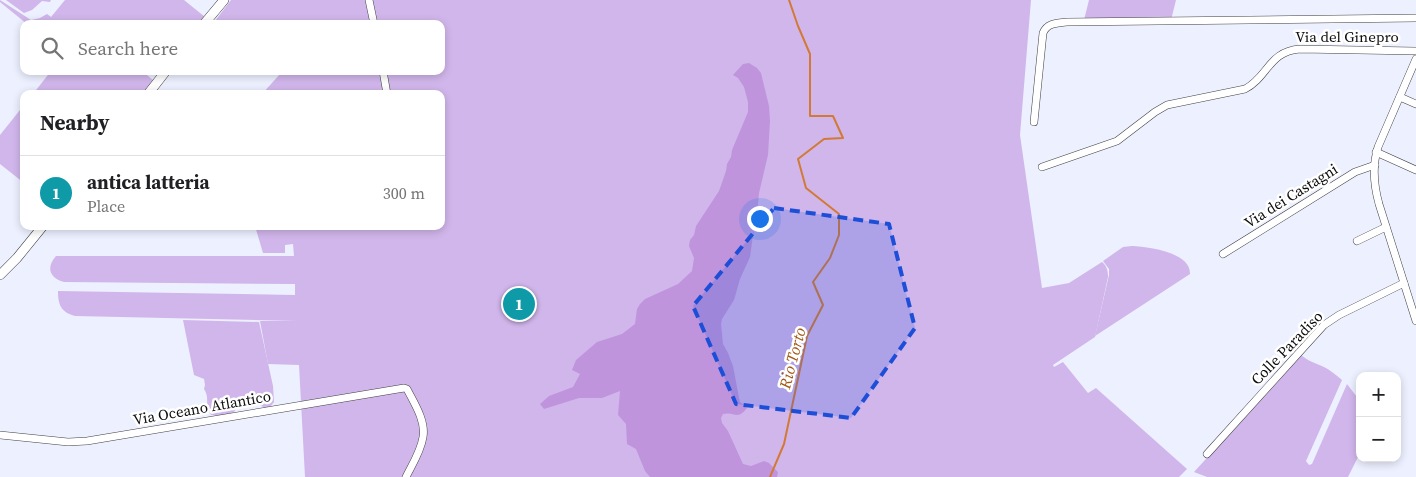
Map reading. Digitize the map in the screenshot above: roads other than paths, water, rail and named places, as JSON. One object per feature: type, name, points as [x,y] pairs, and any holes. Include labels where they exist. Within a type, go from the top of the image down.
[{"type":"street","points":[[207,20],[224,0]]},
{"type":"street","points":[[369,0],[373,20]]},
{"type":"street","points":[[1034,122],[1043,33],[1045,28],[1051,24],[1067,22],[1416,18]]},
{"type":"street","name":"Via del Ginepro","points":[[1042,167],[1117,141],[1167,105],[1244,89],[1254,83],[1277,57],[1288,51],[1416,51]]},
{"type":"street","points":[[1415,64],[1376,152],[1375,165],[1376,190],[1416,321]]},
{"type":"street","points":[[151,90],[163,75]]},
{"type":"street","points":[[384,75],[386,90]]},
{"type":"street","points":[[1400,98],[1416,104]]},
{"type":"street","points":[[1376,152],[1416,170]]},
{"type":"street","name":"Via dei Castagni","points":[[1223,254],[1355,172],[1375,165]]},
{"type":"street","points":[[1357,241],[1386,226]]},
{"type":"street","points":[[0,275],[40,230]]},
{"type":"street","name":"Colle Paradiso","points":[[1207,454],[1324,325],[1336,317],[1404,283]]},
{"type":"street","name":"Via Oceano Atlantico","points":[[0,435],[68,442],[87,441],[402,388],[407,389],[419,413],[424,434],[406,477]]},
{"type":"waterway","name":"Rio Torto","points":[[770,477],[784,444],[807,336],[823,305],[813,282],[830,258],[839,235],[839,214],[806,188],[798,159],[824,139],[843,138],[833,116],[810,116],[810,54],[789,0]]},
{"type":"place","name":"antica latteria","points":[[519,304]]}]
